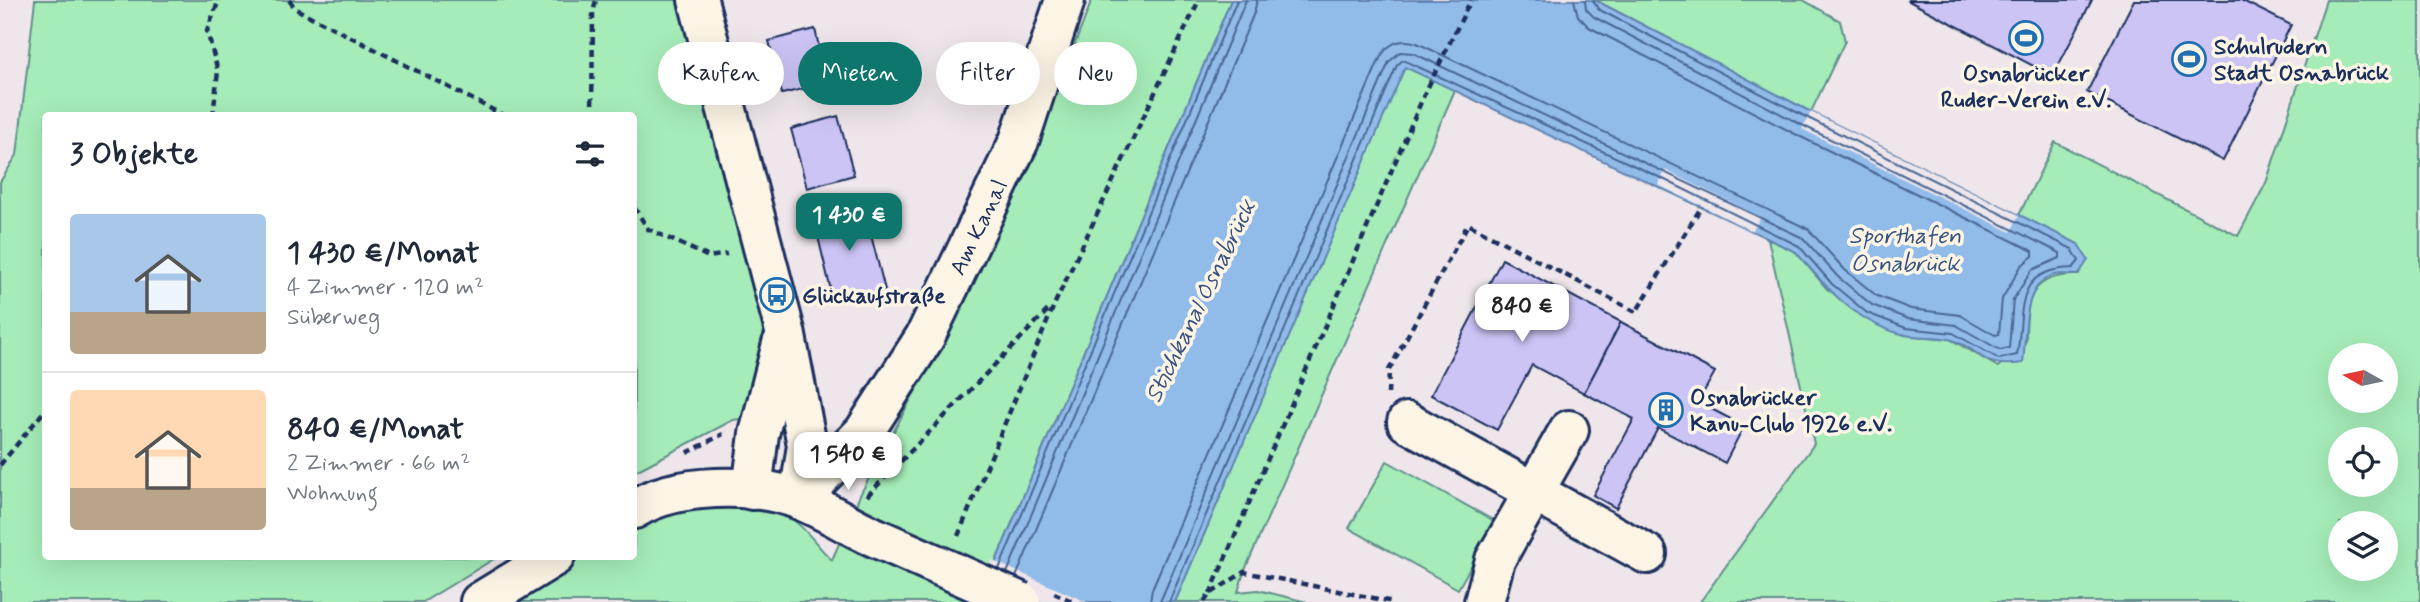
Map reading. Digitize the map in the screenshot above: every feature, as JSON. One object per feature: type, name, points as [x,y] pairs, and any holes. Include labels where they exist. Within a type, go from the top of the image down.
[{"type":"street","points":[[698,0],[785,331],[807,445],[799,499]]},
{"type":"street","name":"Am Kanal","points":[[799,499],[864,432],[925,337],[1019,141],[1065,0]]},
{"type":"street","points":[[752,490],[759,434],[785,331]]},
{"type":"street","points":[[1407,422],[1647,554]]},
{"type":"street","points":[[1484,602],[1495,560],[1569,430]]},
{"type":"street","points":[[637,507],[647,500],[686,489],[752,490],[799,499],[858,530],[1021,602]]},
{"type":"street","points":[[480,602],[548,560]]},
{"type":"path","points":[[213,112],[218,71],[207,31],[219,0]]},
{"type":"path","points":[[289,0],[296,9],[497,112]]},
{"type":"path","points":[[592,112],[593,13],[596,0]]},
{"type":"path","points":[[955,543],[1055,303],[1199,0]]},
{"type":"path","points":[[1204,602],[1210,594],[1424,95],[1471,0]]},
{"type":"path","points":[[1407,422],[1387,399],[1388,370],[1468,224],[1636,312],[1702,206]]},
{"type":"path","points":[[637,212],[648,229],[709,257],[765,247]]},
{"type":"path","points":[[858,530],[868,495],[1055,303]]},
{"type":"path","points":[[0,465],[42,414]]},
{"type":"path","points":[[1210,594],[1244,572],[1393,602]]},
{"type":"green space","points":[[35,0],[680,0],[691,42],[658,42],[658,105],[708,105],[764,319],[766,359],[749,418],[733,420],[637,470],[637,112],[42,112],[42,560],[492,560],[423,602],[0,602],[0,182],[17,155]]},
{"type":"green space","points":[[1092,0],[1231,0],[979,602],[508,602],[575,560],[637,560],[637,524],[650,517],[689,507],[732,504],[773,511],[796,522],[832,560],[860,495],[938,348],[1037,142],[1054,98],[1054,105],[1137,105],[1137,42],[1076,42]]},
{"type":"green space","points":[[1595,0],[1803,0],[1840,21],[1845,41],[1811,112]]},
{"type":"green space","points":[[2326,0],[2420,0],[2420,602],[1700,602],[1814,444],[1768,239],[1796,252],[1827,289],[1904,335],[1950,339],[1998,367],[2026,341],[2027,313],[2034,292],[2040,284],[2062,276],[2078,275],[2078,244],[2019,215],[2055,142],[2238,236],[2266,183]]},
{"type":"green space","points":[[1405,66],[1455,90],[1244,572],[1238,592],[1258,590],[1307,602],[1175,602]]},
{"type":"green space","points":[[1387,461],[1496,522],[1458,589],[1349,528]]},
{"type":"water","points":[[1231,0],[1595,0],[1811,112],[2078,244],[2088,260],[2078,275],[2055,275],[2036,288],[2027,312],[2023,363],[1997,364],[1949,339],[1906,335],[1873,323],[1844,303],[1796,252],[1405,67],[1175,602],[979,602]]},
{"type":"pier","points":[[1811,112],[2019,215],[2011,232],[1802,129]]},
{"type":"pier","points":[[1665,170],[1761,217],[1752,231],[1658,185]]},
{"type":"pier","points":[[991,560],[1087,602],[979,602]]},
{"type":"building","name":"Osnabrücker Ruder-Verein e.V.","points":[[1907,0],[2092,0],[2053,76]]},
{"type":"building","name":"Schulrudern Stadt Osnabrück","points":[[2134,0],[2241,0],[2291,25],[2223,161],[2087,92]]},
{"type":"building","points":[[815,29],[818,42],[798,42],[798,90],[784,94],[784,42],[769,41]]},
{"type":"building","points":[[838,116],[854,175],[807,188],[791,129]]},
{"type":"building","points":[[863,204],[885,290],[834,303],[813,216]]},
{"type":"building","points":[[1502,259],[1621,322],[1584,393],[1532,365],[1497,430],[1431,395]]},
{"type":"building","name":"Osnabrücker Kanu-Club 1926 e.V.","points":[[1621,322],[1715,372],[1698,402],[1744,426],[1725,463],[1658,428],[1616,508],[1593,495],[1634,419],[1584,393]]},
{"type":"place","name":"Osnabrücker Ruder-Verein e.V.","points":[[2026,38]]},
{"type":"place","name":"Schulrudern Stadt Osnabrück","points":[[2189,59]]},
{"type":"place","name":"Glückaufstraße","points":[[777,295]]},
{"type":"place","name":"Osnabrücker Kanu-Club 1926 e.V.","points":[[1666,410]]},
{"type":"water label","name":"Sporthafen Osnabrück","points":[[1905,249]]},
{"type":"water label","name":"Stichkanal Osnabrück","points":[[1200,301]]}]
